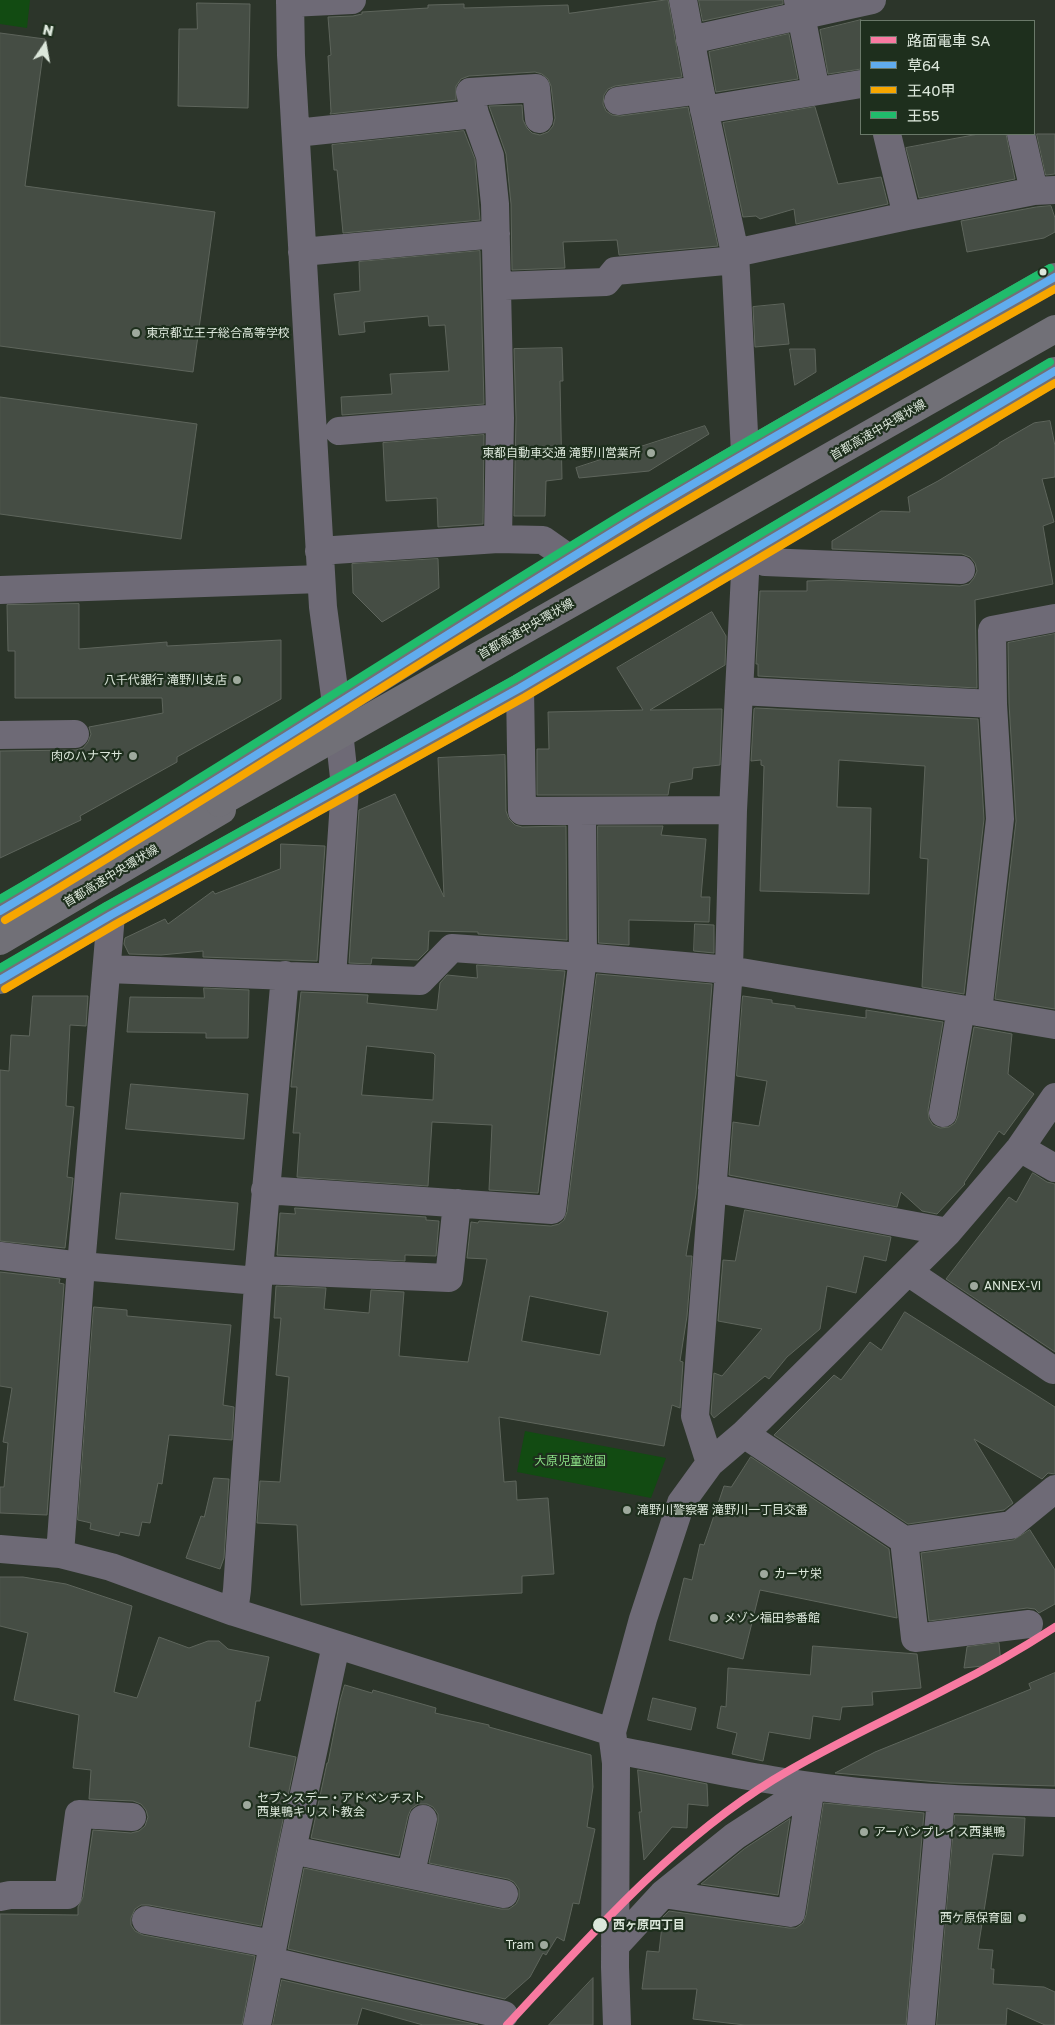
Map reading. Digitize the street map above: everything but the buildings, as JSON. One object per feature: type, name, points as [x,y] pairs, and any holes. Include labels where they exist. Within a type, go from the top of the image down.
[{"type":"highway","points":[[0,911],[108,848],[570,559],[745,454],[1055,278]]},
{"type":"highway","name":"首都高速中央環状線","points":[[0,935],[219,803],[1055,329]]},
{"type":"highway","points":[[0,980],[111,915],[520,688],[1055,370]]},
{"type":"highway","name":"首都高速中央環状線","points":[[0,941],[222,810]]},
{"type":"street","points":[[332,977],[344,787],[336,704],[323,606],[319,550],[291,55],[290,2],[352,0]]},
{"type":"street","points":[[683,0],[735,257],[745,454]]},
{"type":"street","points":[[690,40],[801,8],[872,0]]},
{"type":"street","points":[[801,8],[816,91]]},
{"type":"street","points":[[618,101],[702,100],[816,91],[860,84]]},
{"type":"street","points":[[498,539],[500,418],[496,234],[490,156],[475,114],[470,92],[536,88],[539,119]]},
{"type":"street","points":[[296,134],[475,114]]},
{"type":"street","points":[[887,135],[907,216]]},
{"type":"street","points":[[498,286],[606,282],[615,271],[735,257],[907,216],[1045,191],[1021,135]]},
{"type":"street","points":[[302,252],[496,234]]},
{"type":"street","points":[[339,431],[500,418]]},
{"type":"street","points":[[319,550],[498,539],[543,540],[570,559]]},
{"type":"street","points":[[710,1463],[695,1416],[730,970],[734,810],[746,554],[765,562],[961,570]]},
{"type":"street","points":[[0,590],[321,579]]},
{"type":"street","points":[[942,1113],[969,1011],[1000,819],[993,704],[992,630],[1055,618]]},
{"type":"street","points":[[520,688],[522,810],[734,810]]},
{"type":"street","points":[[739,691],[993,704]]},
{"type":"street","points":[[0,735],[75,734]]},
{"type":"street","points":[[265,1190],[552,1210],[583,957],[582,810]]},
{"type":"street","points":[[60,1554],[81,1266],[111,915]]},
{"type":"street","points":[[107,969],[420,981],[452,948],[730,970],[1055,1025]]},
{"type":"street","points":[[234,1612],[258,1276],[285,975]]},
{"type":"street","points":[[617,2025],[614,1741],[643,1619],[681,1503],[710,1463],[744,1434],[948,1232],[1020,1148],[1055,1097]]},
{"type":"street","points":[[1020,1148],[1055,1168]]},
{"type":"street","points":[[712,1188],[948,1232]]},
{"type":"street","points":[[0,1256],[81,1266],[258,1276],[450,1278],[457,1203]]},
{"type":"street","points":[[908,1272],[1053,1370]]},
{"type":"street","points":[[744,1434],[904,1540],[1011,1524],[1055,1489]]},
{"type":"street","points":[[904,1540],[915,1638],[1029,1624]]},
{"type":"street","points":[[0,1549],[60,1554],[111,1567],[234,1612],[336,1645],[614,1741],[772,1780],[810,1787],[941,1799],[1055,1803]]},
{"type":"street","points":[[257,2025],[336,1645]]},
{"type":"street","points":[[663,1894],[792,1913],[810,1787]]},
{"type":"street","points":[[615,1946],[663,1894],[735,1836],[810,1787]]},
{"type":"street","points":[[921,2025],[941,1799]]},
{"type":"street","points":[[0,1897],[10,1895],[68,1895],[79,1814],[132,1817]]},
{"type":"street","points":[[411,1873],[423,1819]]},
{"type":"street","points":[[292,1850],[411,1873],[504,1894]]},
{"type":"street","points":[[146,1920],[504,2015],[494,2025]]},
{"type":"green space","points":[[0,0],[30,0],[27,28],[0,24]]},
{"type":"green space","name":"大原児童遊園","points":[[525,1431],[666,1458],[651,1498],[517,1472]]},
{"type":"tram line","name":"SA","points":[[507,2025],[600,1926],[665,1862],[735,1805],[773,1780],[838,1743],[977,1673],[1055,1627]]},
{"type":"transit line","name":"王55","points":[[0,899],[235,756],[623,514],[1050,268]]},
{"type":"transit line","name":"草64","points":[[0,911],[158,816],[679,492],[1055,277]]},
{"type":"transit line","name":"王40甲","points":[[5,920],[634,532],[791,439],[1055,289]]},
{"type":"transit line","name":"王55","points":[[0,968],[106,906],[515,679],[1050,362]]},
{"type":"transit line","name":"草64","points":[[0,980],[111,915],[520,688],[1055,371]]},
{"type":"transit line","name":"王40甲","points":[[5,989],[116,924],[525,697],[1055,383]]},
{"type":"place","name":"東京都立王子総合高等学校","points":[[136,333]]},
{"type":"place","name":"東都自動車交通 滝野川営業所","points":[[651,453]]},
{"type":"place","name":"八千代銀行 滝野川支店","points":[[237,680]]},
{"type":"place","name":"肉のハナマサ","points":[[133,756]]},
{"type":"place","name":"ANNEX-Ⅵ","points":[[974,1286]]},
{"type":"place","name":"滝野川警察署 滝野川一丁目交番","points":[[627,1510]]},
{"type":"place","name":"カーサ栄","points":[[764,1574]]},
{"type":"place","name":"メゾン福田参番館","points":[[714,1618]]},
{"type":"place","name":"セブンスデー・アドベンチスト 西巣鴨キリスト教会","points":[[247,1805]]},
{"type":"place","name":"アーバンプレイス西巣鴨","points":[[864,1832]]},
{"type":"place","name":"西ケ原保育園","points":[[1022,1918]]},
{"type":"place","name":"西ヶ原四丁目","points":[[600,1925]]},
{"type":"place","name":"Tram","points":[[544,1945]]}]
